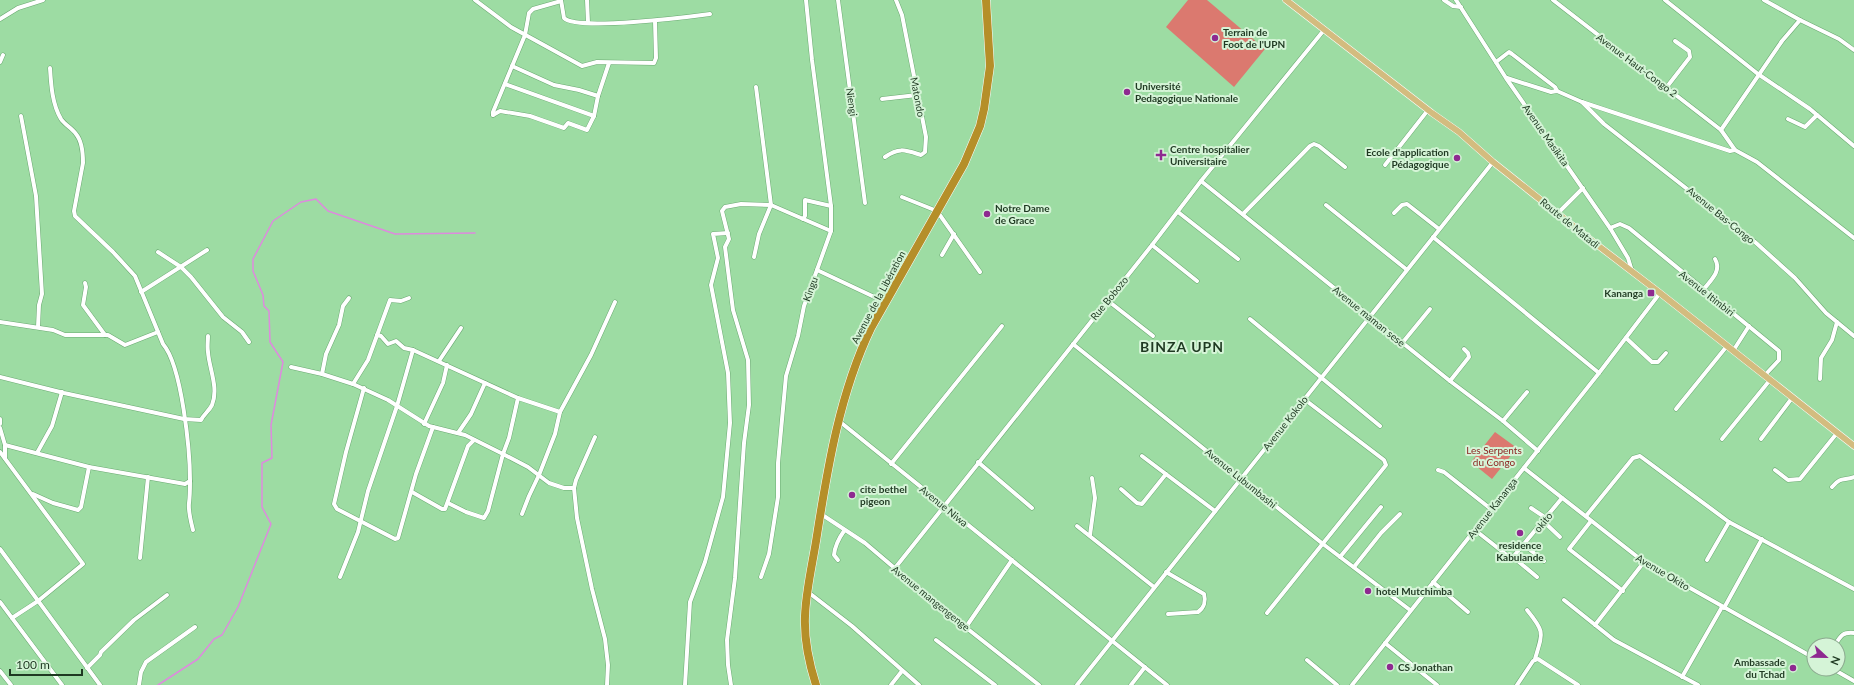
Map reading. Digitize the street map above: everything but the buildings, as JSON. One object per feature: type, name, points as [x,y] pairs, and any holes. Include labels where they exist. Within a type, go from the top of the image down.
[{"type":"highway","name":"Avenue de la Libération","points":[[813,684],[805,617],[820,514],[839,421],[858,355],[885,302],[969,152],[980,126],[990,66],[986,0]]},
{"type":"main road","name":"Route de Matadi","points":[[1286,0],[1428,110],[1459,132],[1493,162],[1854,446]]},
{"type":"street","points":[[0,19],[18,8],[43,0]]},
{"type":"street","points":[[475,0],[502,22],[582,66],[597,62],[654,63],[656,58],[656,20]]},
{"type":"street","points":[[587,0],[588,22]]},
{"type":"street","name":"Kingu","points":[[761,577],[769,554],[778,496],[778,463],[786,376],[798,336],[804,306],[831,231],[831,206],[812,60],[806,0]]},
{"type":"street","name":"Niengi","points":[[838,0],[865,203]]},
{"type":"street","name":"Matondo","points":[[885,157],[894,150],[921,155],[925,152],[926,137],[902,15],[896,0]]},
{"type":"street","points":[[1444,0],[1453,6],[1461,8]]},
{"type":"street","name":"Avenue Masikita","points":[[1456,0],[1506,78],[1610,228],[1628,258],[1632,272]]},
{"type":"street","name":"Avenue Haut-Congo 2","points":[[1553,0],[1721,130],[1734,150],[1757,162],[1854,238]]},
{"type":"street","points":[[1665,0],[1760,75],[1817,115],[1854,146]]},
{"type":"street","points":[[1764,0],[1839,39],[1854,50]]},
{"type":"street","points":[[609,63],[598,96],[594,116],[587,130],[568,123],[564,128],[530,116],[500,111],[493,115],[525,35],[529,20],[528,14],[533,9],[561,1],[565,19],[607,23],[656,20],[710,14]]},
{"type":"street","points":[[1721,130],[1782,41],[1800,20]]},
{"type":"street","name":"Rue Bobozo","points":[[895,568],[943,505],[1152,245],[1201,181],[1324,30]]},
{"type":"street","points":[[1666,88],[1690,57],[1689,51],[1675,41]]},
{"type":"street","points":[[1496,62],[1509,52],[1555,87],[1557,91],[1582,102],[1730,151],[1734,150]]},
{"type":"street","points":[[0,62],[3,56]]},
{"type":"street","points":[[512,66],[554,85],[579,90],[598,96]]},
{"type":"street","points":[[50,68],[52,88],[60,118],[66,126],[76,132],[83,157],[83,168],[74,211],[75,216],[127,266],[135,276],[163,344],[170,352],[177,372],[184,419],[190,480],[189,509],[193,530]]},
{"type":"street","points":[[1506,78],[1551,92],[1557,91]]},
{"type":"street","points":[[505,84],[594,116]]},
{"type":"street","points":[[754,257],[759,234],[771,205],[756,87]]},
{"type":"street","points":[[882,99],[917,95]]},
{"type":"street","name":"Avenue Bas-Congo","points":[[1582,102],[1604,124],[1755,242],[1795,278],[1837,322],[1854,336]]},
{"type":"street","points":[[1385,165],[1428,110]]},
{"type":"street","points":[[1788,119],[1805,127],[1817,115]]},
{"type":"street","points":[[21,116],[36,196],[42,294],[38,305],[38,327]]},
{"type":"street","points":[[1243,214],[1310,146],[1314,144],[1319,146],[1345,167]]},
{"type":"street","name":"Avenue Kokolo","points":[[1077,685],[1242,479],[1406,269],[1493,162]]},
{"type":"street","name":"Avenue maman sese","points":[[1201,181],[1450,381],[1503,421],[1538,451]]},
{"type":"street","points":[[1558,213],[1583,188]]},
{"type":"street","points":[[902,197],[937,211],[980,272]]},
{"type":"street","points":[[803,220],[805,216],[805,200],[831,206]]},
{"type":"street","points":[[731,685],[728,665],[727,640],[735,578],[744,443],[749,405],[748,360],[733,310],[725,247],[729,239],[722,211],[725,207],[742,204],[771,205],[831,231]]},
{"type":"street","points":[[1394,213],[1406,204],[1439,229]]},
{"type":"street","points":[[1326,206],[1406,269]]},
{"type":"street","points":[[1178,212],[1238,259]]},
{"type":"street","name":"Avenue Itimbiri","points":[[1610,228],[1620,224],[1629,228],[1779,351],[1779,360],[1767,378]]},
{"type":"street","points":[[685,685],[690,602],[705,562],[723,497],[730,423],[728,373],[711,285],[716,272],[718,258],[713,234],[728,232]]},
{"type":"street","points":[[942,255],[954,234]]},
{"type":"street","points":[[1433,237],[1599,373]]},
{"type":"street","points":[[1152,245],[1197,281]]},
{"type":"street","points":[[141,292],[207,250]]},
{"type":"street","points":[[158,252],[181,267],[191,277],[223,317],[242,332],[249,342]]},
{"type":"street","points":[[1703,290],[1718,270],[1718,265],[1715,259]]},
{"type":"street","points":[[817,270],[885,302]]},
{"type":"street","points":[[85,283],[86,287],[83,305],[106,335]]},
{"type":"street","name":"Avenue Kananga","points":[[1352,685],[1410,610],[1538,451],[1660,293]]},
{"type":"street","points":[[322,374],[326,354],[339,325],[343,306],[349,298]]},
{"type":"street","points":[[353,384],[368,360],[390,300],[401,301],[409,298]]},
{"type":"street","points":[[1107,300],[1153,336]]},
{"type":"street","points":[[522,514],[528,496],[539,475],[555,434],[560,412],[586,364],[615,302]]},
{"type":"street","points":[[1403,342],[1430,309]]},
{"type":"street","points":[[1250,319],[1380,426]]},
{"type":"street","points":[[0,322],[38,327],[65,335],[106,335],[127,345],[158,332]]},
{"type":"street","points":[[1820,378],[1821,358],[1832,340],[1837,322]]},
{"type":"street","points":[[891,464],[1002,326]]},
{"type":"street","points":[[1733,351],[1749,326]]},
{"type":"street","points":[[439,361],[461,328]]},
{"type":"street","points":[[377,335],[381,336],[388,344],[396,341],[404,348],[413,350],[439,361],[518,398],[560,412]]},
{"type":"street","points":[[0,377],[184,419],[202,420],[204,413],[212,404],[213,383],[208,352],[208,336]]},
{"type":"street","points":[[1626,338],[1652,362],[1658,362],[1666,353]]},
{"type":"street","name":"Avenue Lubumbashi","points":[[1073,344],[1322,544],[1410,610]]},
{"type":"street","points":[[1676,409],[1727,346]]},
{"type":"street","points":[[1450,381],[1469,357],[1468,353],[1464,349]]},
{"type":"street","points":[[340,577],[361,522],[368,491],[397,406],[413,350]]},
{"type":"street","points":[[424,424],[442,383],[447,365]]},
{"type":"street","points":[[291,367],[322,374],[364,388],[397,406],[424,424],[458,433],[474,440],[503,454],[539,475],[541,479],[556,486],[574,488]]},
{"type":"street","points":[[1722,439],[1767,378]]},
{"type":"street","points":[[458,433],[471,414],[485,383]]},
{"type":"street","points":[[364,388],[346,452],[334,504],[336,509],[395,538],[398,538],[416,474],[433,427]]},
{"type":"street","points":[[37,453],[52,426],[62,392]]},
{"type":"street","points":[[1503,421],[1527,392]]},
{"type":"street","points":[[448,503],[466,512],[484,518],[488,511],[503,454],[509,438],[518,398]]},
{"type":"street","points":[[1761,439],[1792,398]]},
{"type":"street","points":[[1267,613],[1385,467],[1386,463],[1304,399]]},
{"type":"street","points":[[0,419],[0,424]]},
{"type":"street","name":"Avenue Niwa","points":[[839,421],[1167,685]]},
{"type":"street","points":[[0,428],[5,445],[5,458]]},
{"type":"street","points":[[1775,470],[1788,480],[1800,479],[1837,433]]},
{"type":"street","points":[[595,437],[574,488],[577,518],[592,589],[605,639],[608,665],[607,685]]},
{"type":"street","points":[[412,492],[442,509],[445,509],[468,446],[474,440]]},
{"type":"street","points":[[5,445],[90,467],[185,484],[190,480]]},
{"type":"street","points":[[0,452],[83,564],[38,601],[12,618]]},
{"type":"street","points":[[1142,456],[1215,511]]},
{"type":"street","points":[[1586,516],[1636,456],[1643,457],[1730,522],[1854,589]]},
{"type":"street","points":[[978,462],[1032,508]]},
{"type":"street","points":[[31,493],[53,503],[78,510],[81,508],[90,467]]},
{"type":"street","name":"Avenue Okito","points":[[1524,468],[1644,562],[1806,654]]},
{"type":"street","points":[[1438,470],[1444,472],[1491,509]]},
{"type":"street","points":[[1121,489],[1137,503],[1142,504],[1166,474]]},
{"type":"street","points":[[140,558],[148,477]]},
{"type":"street","points":[[1832,487],[1837,481],[1843,478],[1854,477]]},
{"type":"street","points":[[1090,536],[1096,498],[1092,478]]},
{"type":"street","name":"okito","points":[[1513,557],[1562,498]]},
{"type":"street","points":[[1340,557],[1381,508]]},
{"type":"street","points":[[1531,508],[1544,520]]},
{"type":"street","name":"Avenue mangengenge","points":[[820,514],[844,531],[865,543],[966,627],[1039,685]]},
{"type":"street","points":[[1354,567],[1400,514]]},
{"type":"street","name":"okito","points":[[1544,520],[1560,537]]},
{"type":"street","points":[[1591,521],[1569,549],[1623,590]]},
{"type":"street","points":[[1707,560],[1730,522]]},
{"type":"street","points":[[1077,526],[1154,587]]},
{"type":"street","points":[[1475,530],[1508,556],[1513,557],[1537,577]]},
{"type":"street","points":[[838,560],[834,554],[834,551],[836,544],[844,531]]},
{"type":"street","points":[[1682,677],[1762,539]]},
{"type":"street","points":[[1524,545],[1544,561]]},
{"type":"street","points":[[0,549],[100,685]]},
{"type":"street","points":[[966,627],[1012,560]]},
{"type":"street","points":[[1595,625],[1644,562]]},
{"type":"street","points":[[1166,572],[1204,594],[1205,601],[1201,610],[1198,612],[1168,614]]},
{"type":"street","points":[[1433,582],[1468,612]]},
{"type":"street","points":[[808,592],[852,626],[919,685]]},
{"type":"street","points":[[87,668],[134,620],[167,595]]},
{"type":"street","points":[[1564,600],[1614,640],[1698,685]]},
{"type":"street","points":[[0,602],[62,685]]},
{"type":"street","points":[[1517,685],[1535,659],[1541,639],[1541,629],[1527,610]]},
{"type":"street","points":[[139,685],[146,662],[195,627]]},
{"type":"street","points":[[1840,637],[1845,632],[1854,633]]},
{"type":"street","points":[[936,640],[995,685]]},
{"type":"street","points":[[1385,643],[1437,685]]},
{"type":"street","points":[[1535,659],[1541,660],[1578,685]]},
{"type":"street","points":[[1307,660],[1337,685]]},
{"type":"street","points":[[1131,685],[1145,667]]},
{"type":"street","points":[[0,671],[11,685]]},
{"type":"street","points":[[891,685],[902,671]]},
{"type":"green space","name":"Terrain de Foot de l'UPN","points":[[1188,0],[1207,0],[1265,49],[1234,87],[1166,27]]},
{"type":"green space","name":"Les Serpents du Congo","points":[[1495,432],[1517,448],[1492,479],[1471,462]]},
{"type":"waterway","points":[[158,685],[198,659],[214,639],[222,635],[238,607],[271,524],[262,507],[262,463],[272,458],[271,425],[283,362],[270,342],[269,311],[264,306],[263,295],[253,271],[253,259],[273,221],[301,202],[316,199],[328,211],[395,234],[475,233]]},
{"type":"place","name":"Terrain de Foot de l'UPN","points":[[1215,38]]},
{"type":"place","name":"Université Pedagogique Nationale","points":[[1127,92]]},
{"type":"place","name":"Centre hospitalier Universitaire","points":[[1161,155]]},
{"type":"place","name":"Ecole d'application Pédagogique","points":[[1457,158]]},
{"type":"place","name":"Notre Dame de Grace","points":[[987,214]]},
{"type":"place","name":"Kananga","points":[[1651,293]]},
{"type":"place","name":"cite bethel pigeon","points":[[852,495]]},
{"type":"place","name":"residence Kabulande","points":[[1520,533]]},
{"type":"place","name":"hotel Mutchimba","points":[[1368,591]]},
{"type":"place","name":"CS Jonathan","points":[[1390,667]]},
{"type":"place","name":"Ambassade du Tchad","points":[[1793,668]]},
{"type":"district","name":"BINZA UPN","points":[[1182,347]]}]
